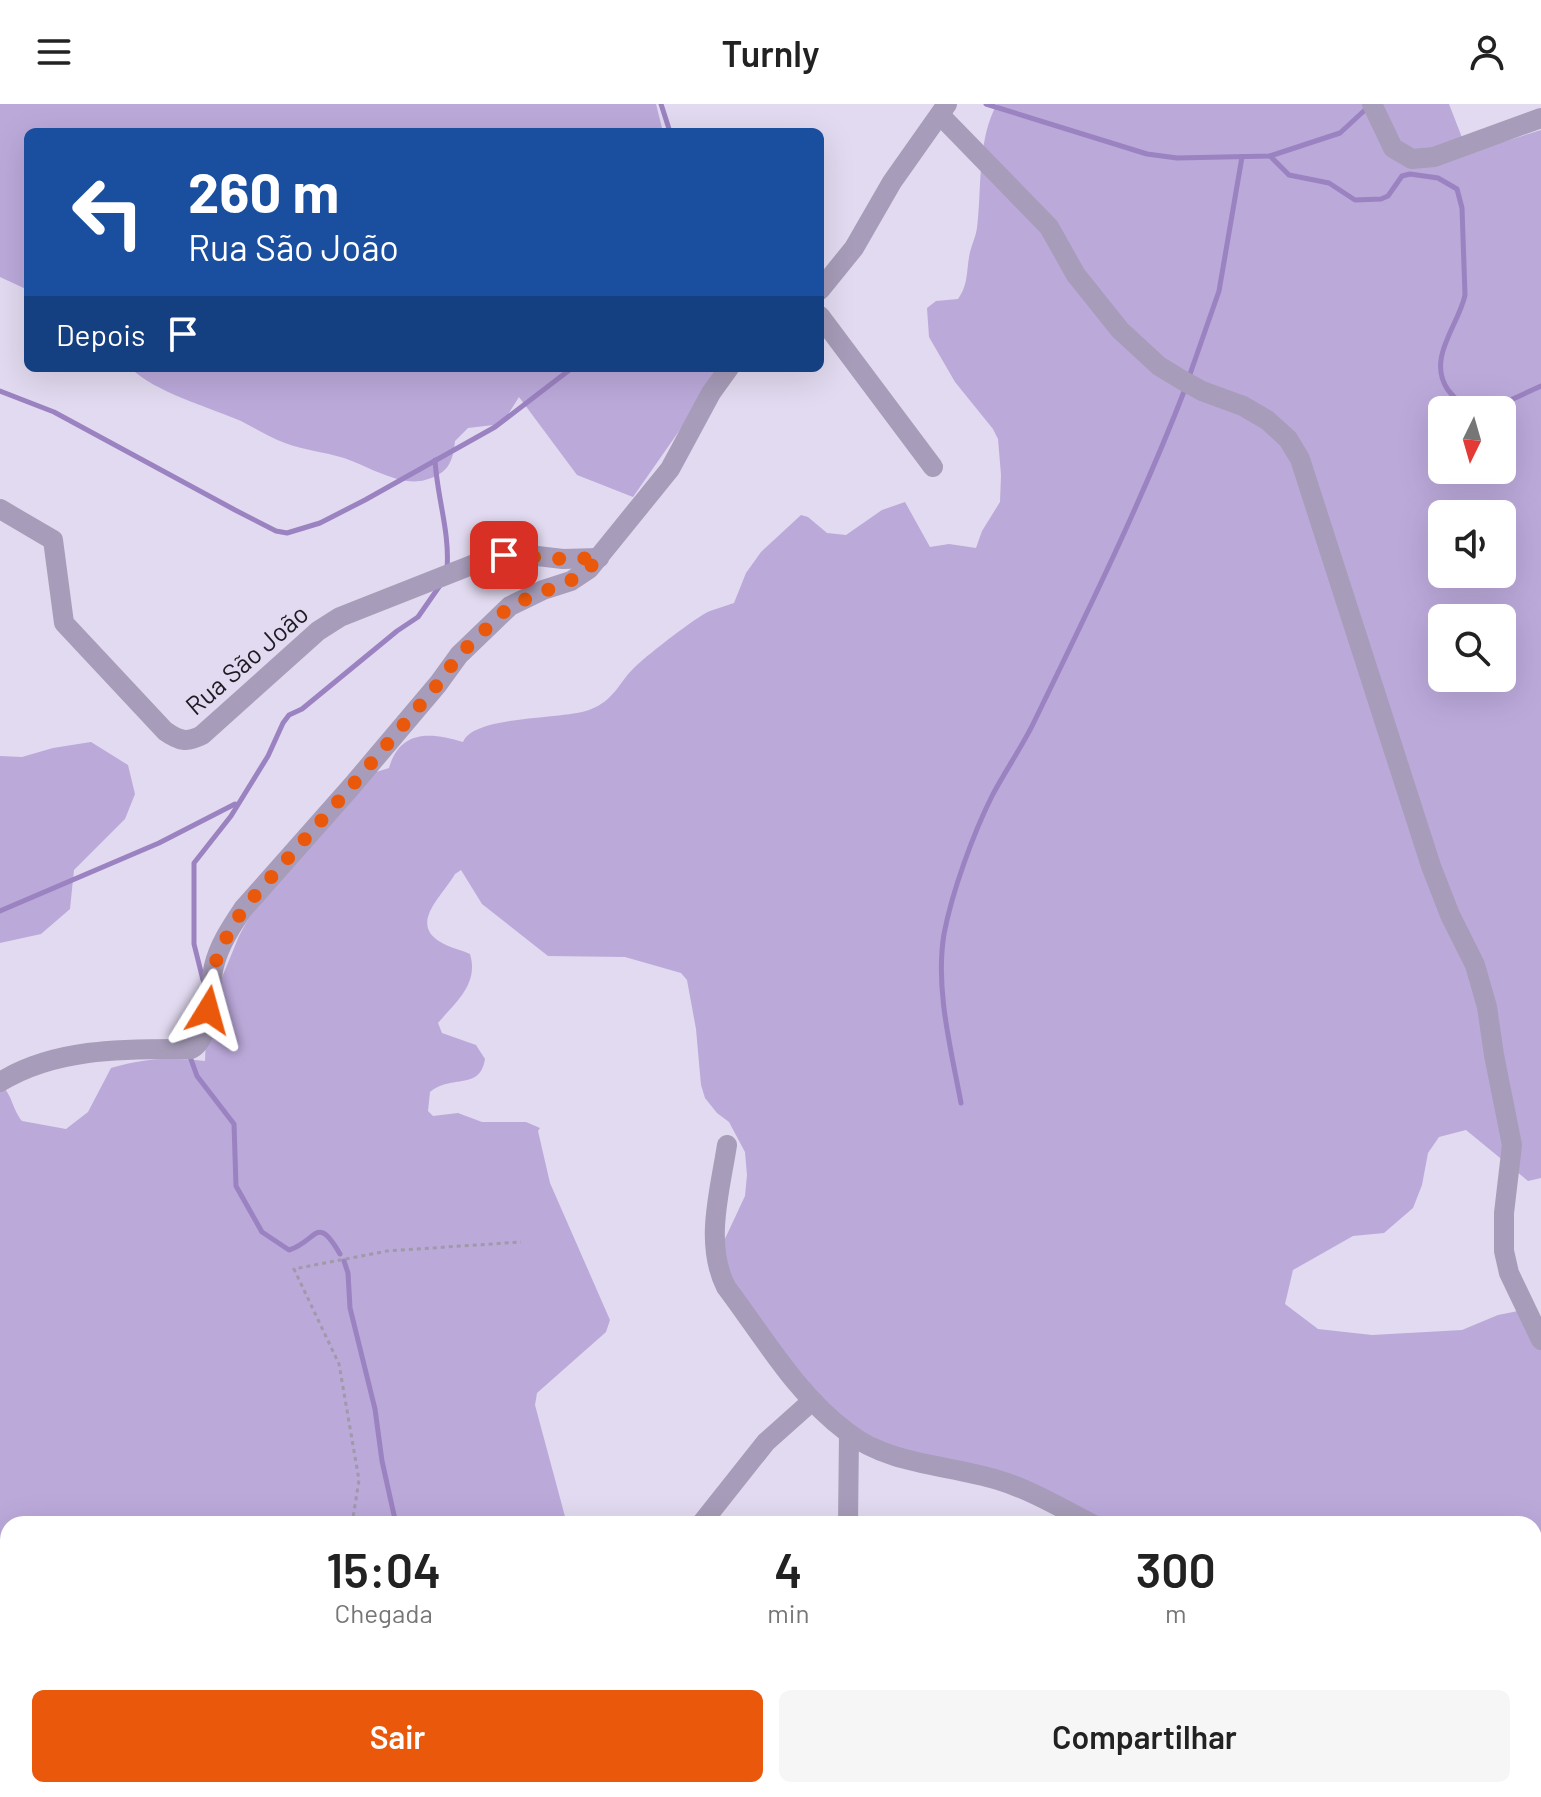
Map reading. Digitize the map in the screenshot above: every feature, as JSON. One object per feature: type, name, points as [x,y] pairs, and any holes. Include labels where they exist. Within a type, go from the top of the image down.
[{"type":"street","points":[[1372,104],[1393,148],[1412,159],[1434,157],[1541,118]]},
{"type":"street","points":[[824,285],[854,248],[892,182],[944,109],[1049,227],[1076,275],[1120,330],[1159,366],[1202,391],[1243,406],[1267,420],[1288,439],[1300,459],[1431,866],[1450,915],[1475,965],[1487,1007],[1512,1145],[1504,1213],[1504,1251],[1509,1273],[1541,1340]]},
{"type":"street","points":[[824,321],[933,467]]},
{"type":"street","points":[[0,1082],[42,1062],[73,1055],[196,1047],[203,1038],[214,967],[228,931],[243,909],[351,787],[459,655],[510,606],[581,576],[599,558],[670,469],[711,393],[726,372]]},
{"type":"street","name":"Rua São João","points":[[0,509],[53,540],[64,623],[177,740],[190,741],[202,735],[318,631],[340,617],[487,559],[520,554],[563,559],[599,558]]},
{"type":"street","points":[[727,1145],[714,1230],[717,1269],[726,1287],[812,1401],[849,1434],[871,1447],[908,1461],[975,1473],[1020,1488],[1076,1516]]},
{"type":"street","points":[[707,1516],[766,1442],[812,1401]]},
{"type":"street","points":[[848,1516],[849,1434]]},
{"type":"path","points":[[353,1516],[359,1480],[339,1364],[294,1269],[387,1251],[521,1242]]},
{"type":"shaded area","points":[[0,104],[656,104],[662,128],[24,128],[24,288],[0,277]]},
{"type":"shaded area","points":[[997,104],[1449,104],[1468,153],[1541,130],[1541,1178],[1528,1181],[1466,1130],[1439,1137],[1428,1153],[1422,1185],[1413,1208],[1384,1233],[1353,1236],[1293,1270],[1285,1304],[1318,1329],[1372,1335],[1462,1330],[1498,1315],[1518,1311],[1541,1349],[1541,1516],[1077,1516],[914,1458],[839,1419],[734,1293],[723,1243],[745,1196],[745,1152],[729,1122],[705,1098],[687,980],[681,973],[625,957],[548,956],[482,904],[461,870],[455,874],[427,920],[428,929],[434,937],[470,954],[472,965],[464,992],[438,1023],[442,1033],[476,1045],[485,1059],[482,1069],[471,1079],[447,1084],[430,1092],[428,1111],[433,1116],[458,1113],[482,1122],[526,1122],[540,1128],[538,1131],[550,1183],[610,1320],[606,1332],[537,1393],[535,1405],[565,1516],[0,1516],[0,1084],[22,1121],[66,1129],[88,1112],[111,1068],[158,1059],[205,1061],[206,1035],[216,992],[239,936],[257,903],[373,773],[389,768],[401,746],[409,740],[428,736],[463,742],[470,733],[483,727],[576,713],[598,706],[611,696],[637,665],[673,636],[704,614],[734,603],[746,573],[761,552],[801,515],[827,533],[846,535],[882,510],[905,502],[930,547],[949,544],[976,548],[982,531],[1000,502],[998,439],[955,382],[929,337],[927,308],[936,301],[958,299],[964,288],[977,228],[983,148]]},
{"type":"shaded area","points":[[136,372],[723,372],[633,497],[577,475],[519,397],[502,424],[468,428],[455,441],[451,461],[444,471],[425,480],[405,481],[344,458],[279,441],[241,421],[167,391]]},
{"type":"shaded area","points":[[91,742],[128,765],[135,794],[125,819],[74,870],[70,909],[41,934],[0,943],[0,756],[22,757]]},
{"type":"waterway","points":[[661,104],[669,128]]},
{"type":"waterway","points":[[986,104],[1147,154],[1177,158],[1270,156],[1340,133],[1366,109]]},
{"type":"waterway","points":[[1270,156],[1289,175],[1329,183],[1355,200],[1388,196],[1402,176],[1410,174],[1438,178],[1457,189],[1462,208],[1465,295],[1446,342],[1441,366],[1442,378],[1453,396]]},
{"type":"waterway","points":[[1189,377],[1219,291],[1242,157]]},
{"type":"waterway","points":[[0,391],[54,412],[235,510],[276,531],[287,533],[320,523],[495,427],[567,372]]},
{"type":"waterway","points":[[1516,398],[1541,386]]},
{"type":"waterway","points":[[961,1103],[945,1019],[941,976],[944,934],[958,882],[985,811],[1029,731],[1093,599],[1185,389]]},
{"type":"waterway","points":[[435,460],[447,542],[447,569]]},
{"type":"waterway","points":[[203,980],[194,944],[194,863],[231,816],[289,715],[302,709],[418,617],[441,584]]},
{"type":"waterway","points":[[0,911],[159,843],[235,804]]},
{"type":"waterway","points":[[189,1041],[189,1028],[202,989]]},
{"type":"waterway","points":[[189,1054],[197,1076],[234,1124],[236,1186],[262,1232],[289,1250],[321,1232],[332,1241],[340,1254]]},
{"type":"waterway","points":[[344,1261],[348,1273],[350,1308],[375,1409],[394,1516]]},
{"type":"route","points":[[208,1010],[214,967],[228,931],[243,909],[351,787],[459,655],[510,606],[581,576],[599,558],[583,560],[504,555]]}]
